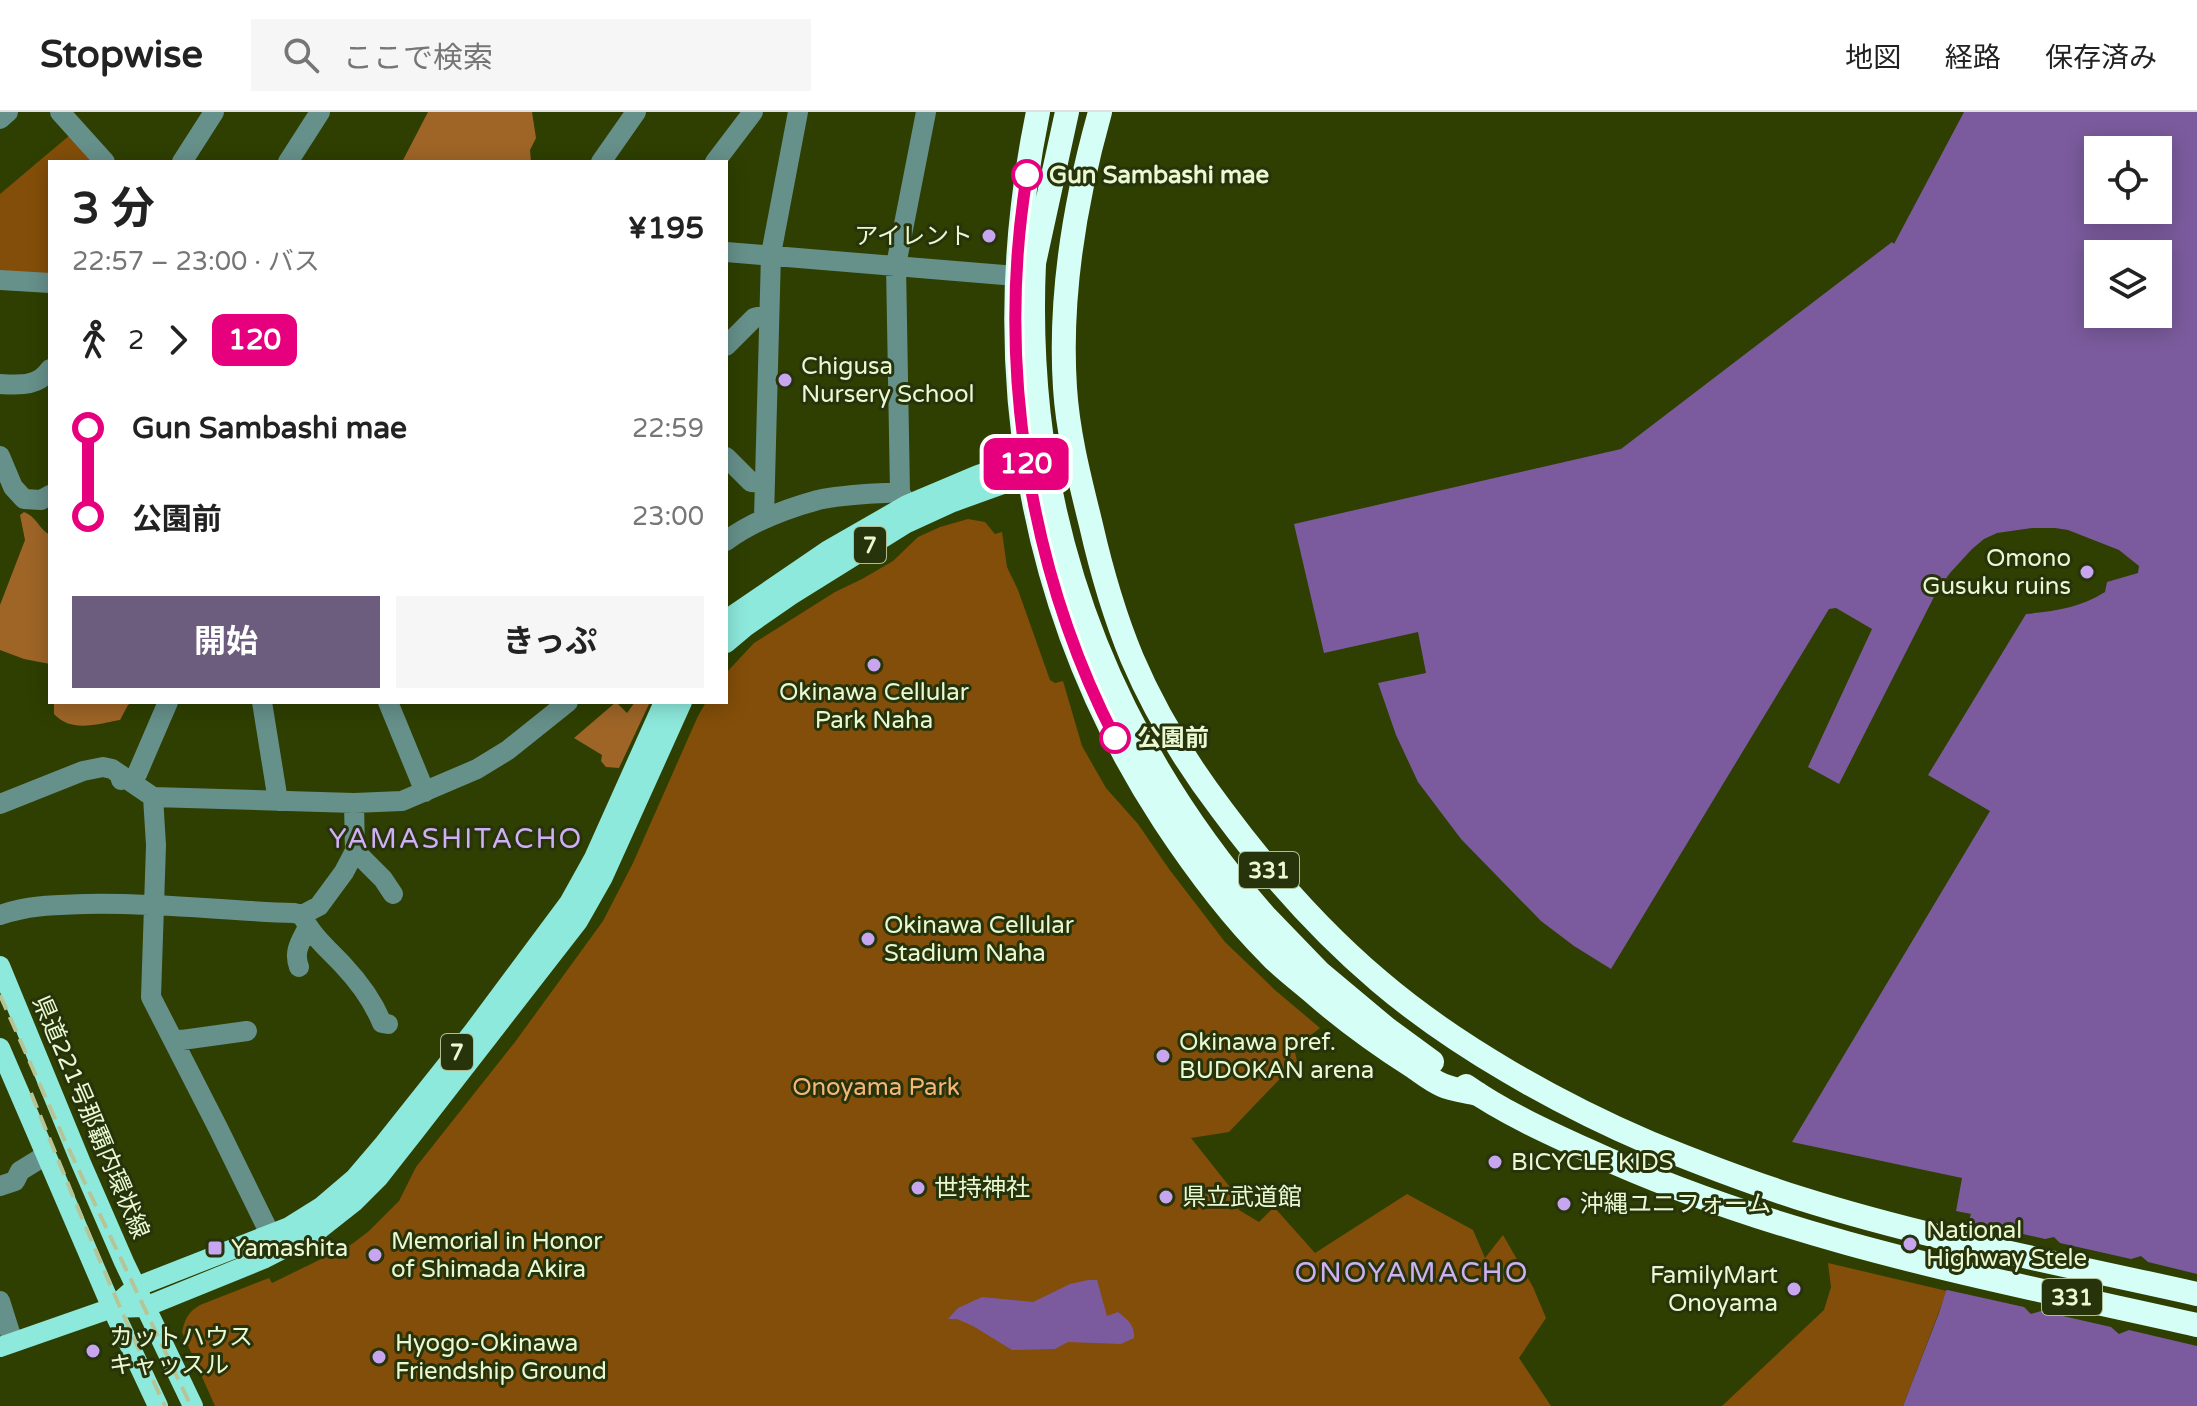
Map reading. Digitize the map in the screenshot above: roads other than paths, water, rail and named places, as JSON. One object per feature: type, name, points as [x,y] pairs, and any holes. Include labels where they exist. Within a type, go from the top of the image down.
[{"type":"highway","name":"331","points":[[1038,112],[1022,202],[1025,269],[1042,444],[1055,517],[1080,605],[1114,689],[1156,767],[1211,850],[1263,914],[1320,973],[1387,1029],[1478,1094],[1566,1141],[1637,1174],[1865,1248],[2197,1325]]},
{"type":"highway","name":"331","points":[[1053,112],[1025,269],[1017,368],[1035,514],[1065,619],[1104,716],[1179,844],[1221,901],[1270,956],[1379,1046],[1441,1085],[1478,1094]]},
{"type":"highway","points":[[1025,269],[1067,112]]},
{"type":"highway","name":"331","points":[[1100,112],[1072,240],[1065,299],[1065,388],[1072,447],[1102,572],[1132,658],[1169,732],[1246,843],[1287,890],[1380,982],[1431,1021],[1488,1059],[1583,1112],[1649,1142],[1799,1198],[1955,1240],[2197,1294]]},
{"type":"main road","name":"7","points":[[728,641],[791,595],[905,524],[1072,447]]},
{"type":"main road","name":"7","points":[[728,619],[903,498],[978,475],[1027,466]]},
{"type":"main road","name":"7","points":[[112,1308],[136,1287],[289,1227],[321,1207],[355,1178],[574,896],[663,704]]},
{"type":"main road","name":"7","points":[[7,1345],[112,1308],[145,1307],[263,1259],[293,1245],[340,1214],[378,1178],[553,956],[586,908],[607,869],[681,704]]},
{"type":"main road","name":"県道221号那覇内環状線","points":[[0,966],[81,1163],[193,1406]]},
{"type":"main road","points":[[0,1048],[112,1308],[158,1406]]},
{"type":"street","points":[[0,119],[8,112]]},
{"type":"street","points":[[60,112],[103,160]]},
{"type":"street","points":[[289,160],[320,112]]},
{"type":"street","points":[[602,160],[636,112]]},
{"type":"street","points":[[717,160],[753,112]]},
{"type":"street","points":[[764,518],[771,254],[798,112]]},
{"type":"street","points":[[728,540],[764,518],[820,500],[903,498],[896,265],[926,112]]},
{"type":"street","points":[[183,160],[206,115]]},
{"type":"street","points":[[728,252],[896,265],[1025,269]]},
{"type":"street","points":[[0,280],[48,283]]},
{"type":"street","points":[[728,344],[754,318],[769,314]]},
{"type":"street","points":[[0,384],[30,384],[39,381],[48,371]]},
{"type":"street","points":[[0,456],[13,487],[24,499],[41,500],[48,496]]},
{"type":"street","points":[[728,459],[751,482],[765,483]]},
{"type":"street","points":[[124,779],[137,774],[167,704]]},
{"type":"street","points":[[262,704],[278,801]]},
{"type":"street","points":[[389,704],[425,792]]},
{"type":"street","points":[[0,804],[95,768],[112,769],[153,797],[391,803],[477,769],[508,750],[561,704]]},
{"type":"street","points":[[153,797],[156,845],[151,997],[270,1234]]},
{"type":"street","points":[[299,967],[295,957],[305,921],[344,872],[355,851],[354,803]]},
{"type":"street","points":[[355,851],[383,879],[393,894]]},
{"type":"street","points":[[0,915],[34,906],[154,904],[294,913],[305,921],[345,967],[374,1003],[382,1023],[388,1024]]},
{"type":"street","points":[[173,1039],[247,1031]]},
{"type":"street","points":[[0,1186],[15,1181],[20,1171],[46,1155]]},
{"type":"street","points":[[0,1301],[7,1345]]},
{"type":"railway","points":[[0,995],[65,1141],[191,1406]]},
{"type":"railway","points":[[31,1093],[112,1290],[165,1406]]},
{"type":"place","name":"Gun Sambashi mae","points":[[1027,175]]},
{"type":"place","name":"アイレント","points":[[989,236]]},
{"type":"place","name":"Chigusa Nursery School","points":[[785,380]]},
{"type":"place","name":"Omono Gusuku ruins","points":[[2087,572]]},
{"type":"place","name":"Okinawa Cellular Park Naha","points":[[874,665]]},
{"type":"place","name":"公園前","points":[[1115,738]]},
{"type":"place","name":"Okinawa Cellular Stadium Naha","points":[[868,939]]},
{"type":"place","name":"Okinawa pref. BUDOKAN arena","points":[[1163,1056]]},
{"type":"place","name":"BICYCLE KIDS","points":[[1495,1162]]},
{"type":"place","name":"世持神社","points":[[918,1188]]},
{"type":"place","name":"県立武道館","points":[[1166,1197]]},
{"type":"place","name":"沖縄ユニフォーム","points":[[1564,1204]]},
{"type":"place","name":"National Highway Stele","points":[[1910,1244]]},
{"type":"place","name":"Yamashita","points":[[215,1248]]},
{"type":"place","name":"Memorial in Honor of Shimada Akira","points":[[375,1255]]},
{"type":"place","name":"FamilyMart Onoyama","points":[[1794,1289]]},
{"type":"place","name":"カットハウス キャッスル","points":[[93,1351]]},
{"type":"place","name":"Hyogo-Okinawa Friendship Ground","points":[[379,1357]]},
{"type":"district","name":"YAMASHITACHO","points":[[456,838]]},
{"type":"district","name":"ONOYAMACHO","points":[[1412,1272]]},
{"type":"park label","name":"Onoyama Park","points":[[876,1087]]}]
